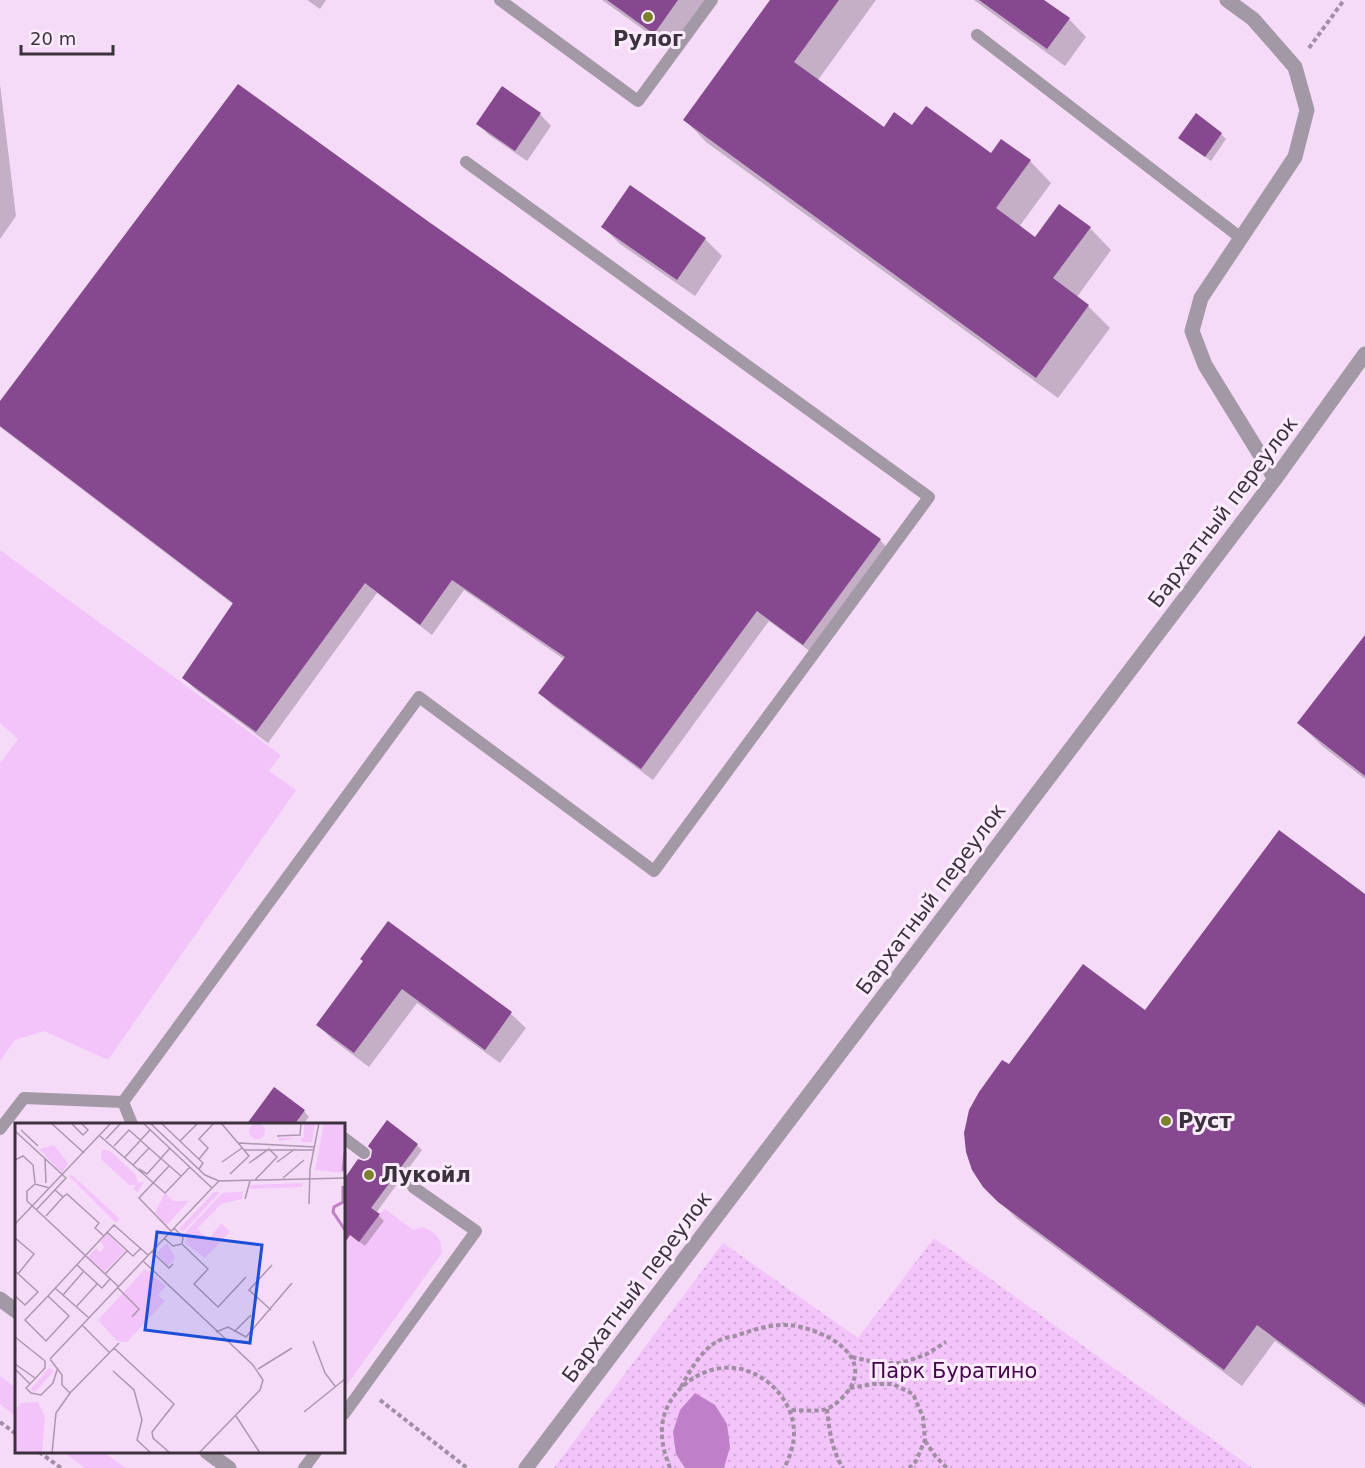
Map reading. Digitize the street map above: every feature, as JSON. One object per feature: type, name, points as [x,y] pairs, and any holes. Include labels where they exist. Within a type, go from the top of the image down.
[{"type":"street","points":[[1227,0],[1253,19],[1295,67],[1306,110],[1295,157],[1201,298],[1192,331],[1206,365],[1275,479]]},
{"type":"street","name":"Бархатный переулок","points":[[526,1468],[1275,479],[1365,354]]},
{"type":"street","points":[[0,1299],[15,1310]]},
{"type":"street","points":[[208,1453],[230,1468]]},
{"type":"lane","points":[[500,0],[638,101],[712,0]]},
{"type":"lane","points":[[977,35],[1241,238]]},
{"type":"lane","points":[[123,1102],[419,697],[654,871],[929,497],[466,162]]},
{"type":"lane","points":[[0,1130],[24,1098],[123,1102]]},
{"type":"lane","points":[[123,1102],[131,1123]]},
{"type":"lane","points":[[345,1139],[364,1152]]},
{"type":"lane","points":[[345,1413],[476,1231],[413,1187]]},
{"type":"lane","points":[[304,1468],[315,1453]]},
{"type":"path","points":[[1295,67],[1344,0]]},
{"type":"path","points":[[670,1468],[663,1448],[662,1426],[668,1405],[699,1358],[717,1341],[766,1326],[790,1325],[834,1340],[852,1357],[877,1363],[901,1363],[925,1355],[946,1342]]},
{"type":"path","points":[[789,1410],[827,1409],[845,1396],[856,1378],[852,1357]]},
{"type":"path","points":[[681,1387],[698,1375],[720,1368],[741,1369],[762,1377],[778,1392],[789,1410],[794,1432],[791,1454],[784,1468]]},
{"type":"path","points":[[850,1388],[873,1384],[893,1384],[913,1394],[923,1417],[925,1440],[936,1457],[947,1468]]},
{"type":"path","points":[[363,1387],[467,1468]]},
{"type":"path","points":[[827,1409],[830,1436],[843,1468]]},
{"type":"path","points":[[0,1422],[15,1433]]},
{"type":"path","points":[[909,1468],[916,1461],[925,1440]]},
{"type":"path","points":[[40,1453],[61,1468]]},
{"type":"path","points":[[836,1468],[838,1460]]},
{"type":"green space","points":[[0,550],[281,755],[269,771],[296,790],[108,1060],[44,1031],[15,1040],[0,1061],[0,763],[18,739],[0,723]]},
{"type":"green space","points":[[385,1209],[413,1230],[423,1227],[432,1231],[441,1243],[442,1253],[345,1388],[345,1231],[359,1242]]},
{"type":"green space","name":"Парк Буратино","points":[[934,1238],[1252,1468],[554,1468],[723,1243],[858,1338]]},
{"type":"green space","points":[[0,1376],[15,1387],[15,1416],[0,1404]]},
{"type":"green space","points":[[64,1453],[104,1453],[126,1468],[85,1468]]},
{"type":"shaded area","points":[[695,1393],[715,1405],[727,1424],[730,1447],[724,1468],[685,1468],[676,1454],[673,1432],[680,1410]]},
{"type":"building","name":"Рулог","points":[[607,0],[678,0],[654,34]]},
{"type":"building","points":[[770,0],[839,0],[794,62],[884,127],[894,112],[912,125],[926,106],[991,153],[1001,139],[1031,160],[996,208],[1035,237],[1059,204],[1091,227],[1053,278],[1089,305],[1036,378],[683,120]]},
{"type":"building","points":[[979,0],[1044,0],[1070,18],[1047,49]]},
{"type":"building","points":[[238,84],[429,222],[881,539],[803,645],[757,611],[641,769],[538,693],[565,657],[452,580],[420,625],[365,583],[256,732],[182,678],[233,603],[0,426],[0,401]]},
{"type":"building","points":[[502,86],[541,113],[515,151],[476,124]]},
{"type":"building","points":[[1196,113],[1222,133],[1205,157],[1178,138]]},
{"type":"building","points":[[630,185],[706,238],[677,280],[601,227]]},
{"type":"building","points":[[1365,635],[1365,776],[1297,723]]},
{"type":"building","name":"Руст","points":[[1279,830],[1365,894],[1365,1405],[1257,1325],[1224,1370],[998,1202],[983,1187],[972,1170],[966,1152],[964,1133],[969,1110],[979,1092],[1002,1060],[1009,1064],[1083,964],[1145,1010]]},
{"type":"building","points":[[388,921],[512,1012],[485,1050],[402,989],[354,1053],[316,1025],[363,961],[360,959]]},
{"type":"building","points":[[274,1087],[305,1110],[295,1123],[247,1123]]},
{"type":"building","points":[[387,1120],[418,1144],[371,1208],[380,1214],[359,1242],[350,1235],[345,1242],[345,1178],[358,1159],[364,1161],[371,1157],[372,1150],[368,1146]]},
{"type":"place","name":"Рулог","points":[[648,17]]},
{"type":"place","name":"Руст","points":[[1166,1121]]},
{"type":"place","name":"Лукойл","points":[[369,1175]]}]
